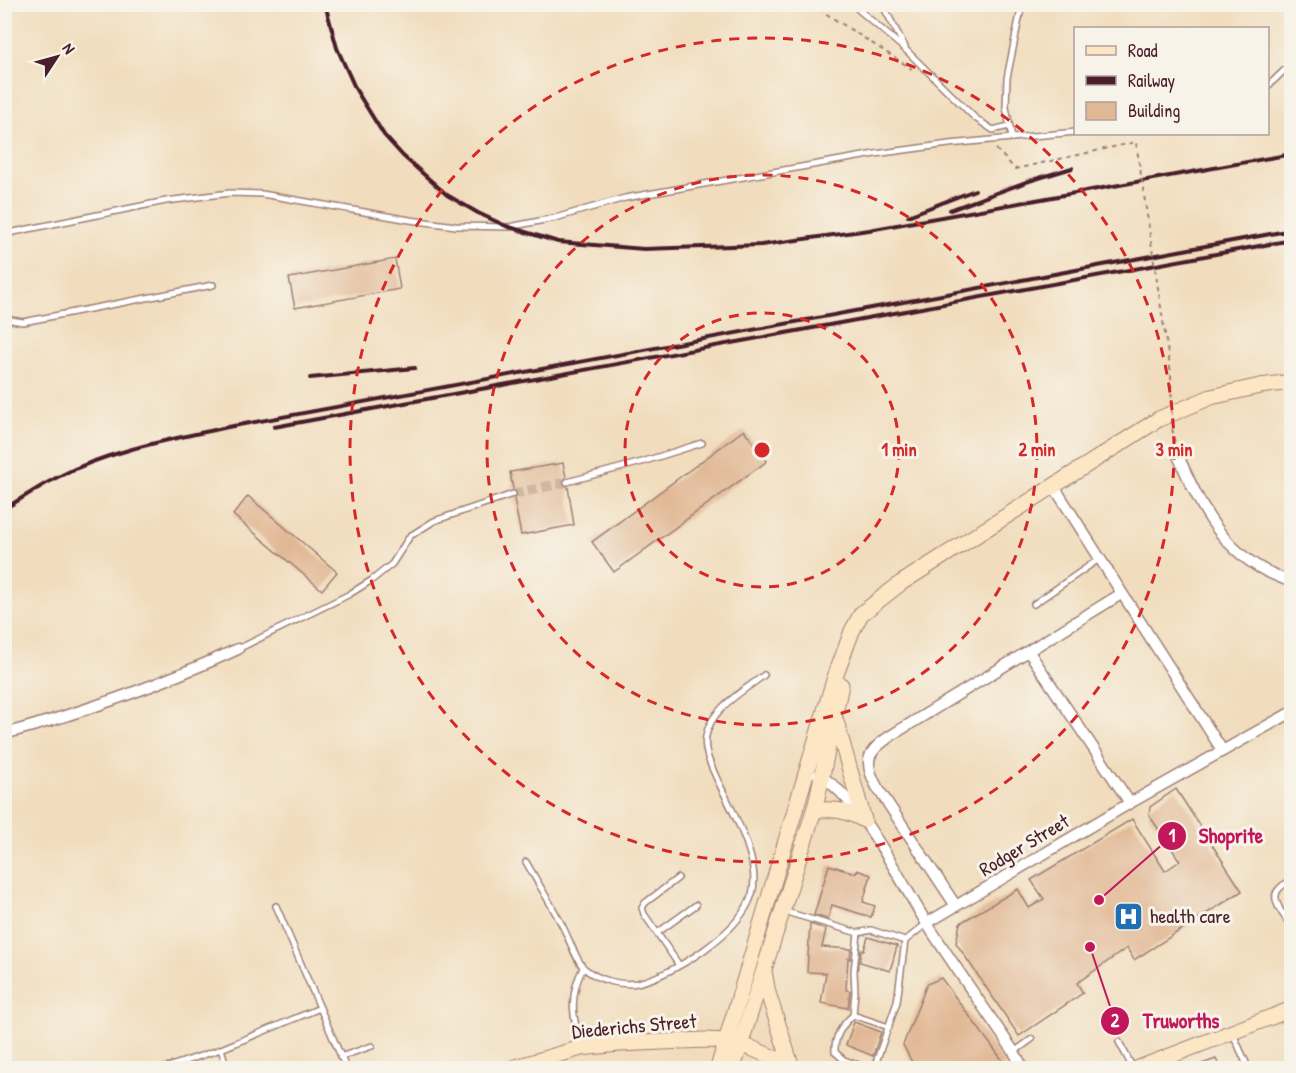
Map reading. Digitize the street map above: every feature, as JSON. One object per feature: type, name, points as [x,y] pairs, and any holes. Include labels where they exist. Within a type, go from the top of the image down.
[{"type":"main road","points":[[733,1068],[732,1043],[808,770],[844,653],[861,614],[874,602],[1159,419],[1211,397],[1260,386],[1292,382]]},
{"type":"main road","points":[[718,1068],[732,1043],[763,968],[813,811],[823,777],[835,719],[845,662],[844,653]]},
{"type":"main road","points":[[835,719],[864,819]]},
{"type":"main road","points":[[813,811],[834,808],[864,819]]},
{"type":"main road","points":[[763,968],[768,993],[792,1067]]},
{"type":"main road","points":[[1139,1068],[1290,1014]]},
{"type":"main road","name":"Diederichs Street","points":[[513,1068],[581,1048],[665,1041],[732,1043],[761,1051],[792,1067]]},
{"type":"street","points":[[1176,451],[1209,519],[1231,546],[1255,565],[1292,582]]},
{"type":"street","points":[[1053,485],[1222,750]]},
{"type":"street","points":[[956,906],[877,787],[868,761],[873,750],[885,740],[1121,594]]},
{"type":"street","points":[[4,734],[45,723],[140,691],[238,649]]},
{"type":"street","points":[[1029,652],[1130,803]]},
{"type":"street","name":"Rodger Street","points":[[927,923],[1130,803],[1292,712]]},
{"type":"street","points":[[808,770],[823,777],[849,801],[864,819],[927,923],[1023,1068]]},
{"type":"lane","points":[[852,4],[907,51],[975,118],[993,130],[1009,126]]},
{"type":"lane","points":[[882,4],[907,51]]},
{"type":"lane","points":[[1012,138],[1006,107],[1006,78],[1022,4]]},
{"type":"lane","points":[[1269,85],[1292,63]]},
{"type":"lane","points":[[4,234],[166,201],[230,193],[262,194],[456,226],[509,227],[555,218],[626,198],[875,154],[1074,132]]},
{"type":"lane","points":[[4,315],[16,322],[22,322],[213,285]]},
{"type":"lane","points":[[567,482],[702,443]]},
{"type":"lane","points":[[238,649],[348,595],[372,580],[392,564],[410,536],[434,521],[513,494]]},
{"type":"lane","points":[[1034,604],[1099,559]]},
{"type":"lane","points":[[526,862],[561,923],[583,968],[602,979],[619,983],[636,983],[659,976],[727,933],[743,915],[753,894],[754,873],[746,843],[709,761],[705,738],[709,723],[720,710],[764,675]]},
{"type":"lane","points":[[678,878],[645,903],[642,908],[679,965]]},
{"type":"lane","points":[[1290,922],[1275,897],[1278,889],[1292,880]]},
{"type":"lane","points":[[657,933],[696,905]]},
{"type":"lane","points":[[276,906],[346,1068]]},
{"type":"lane","points":[[781,910],[858,933],[871,930],[905,941]]},
{"type":"lane","points":[[874,1068],[897,1002],[905,941],[927,923]]},
{"type":"lane","points":[[858,933],[853,1015],[843,1024],[835,1045],[835,1052],[844,1060],[868,1068]]},
{"type":"lane","points":[[581,1048],[575,1025],[573,995],[583,968]]},
{"type":"lane","points":[[165,1068],[221,1049],[320,1008]]},
{"type":"lane","points":[[853,1015],[889,1027]]},
{"type":"lane","points":[[1232,1033],[1246,1065]]},
{"type":"lane","points":[[1014,1052],[1032,1039]]},
{"type":"lane","points":[[1119,1042],[1133,1068]]},
{"type":"lane","points":[[340,1057],[372,1046]]},
{"type":"lane","points":[[221,1049],[226,1068]]},
{"type":"path","points":[[811,4],[917,72]]},
{"type":"path","points":[[996,149],[1015,168],[1137,142],[1171,374],[1172,427],[1176,451]]},
{"type":"building","points":[[395,259],[400,289],[295,308],[289,278]]},
{"type":"building","points":[[744,430],[767,461],[614,572],[592,542]]},
{"type":"building","points":[[563,463],[566,477],[562,483],[568,487],[574,525],[521,535],[514,499],[518,493],[513,489],[510,472]]},
{"type":"building","points":[[248,496],[337,572],[322,590],[233,515]]},
{"type":"building","points":[[1176,789],[1242,891],[1134,960],[1127,948],[1077,983],[1083,993],[1019,1036],[956,943],[960,923],[1018,889],[1029,908],[1044,899],[1031,880],[1132,819],[1165,871],[1180,861],[1149,815],[1150,807]]},
{"type":"building","points":[[829,865],[871,875],[863,902],[875,906],[871,917],[832,905],[828,919],[814,915]]},
{"type":"building","points":[[810,924],[826,929],[822,947],[851,949],[850,959],[848,958],[846,990],[850,991],[848,1008],[821,1003],[826,973],[807,972]]},
{"type":"building","points":[[868,937],[897,946],[890,971],[860,962],[861,950],[864,950]]},
{"type":"building","points":[[941,978],[1006,1065],[998,1068],[915,1068],[903,1045],[927,984]]},
{"type":"building","points":[[854,1022],[881,1032],[873,1056],[846,1045]]},
{"type":"building","points":[[1216,1059],[1220,1068],[1193,1068],[1193,1067]]},
{"type":"tunnel","points":[[513,494],[567,482]]},
{"type":"railway","points":[[325,4],[337,48],[356,90],[384,135],[403,156],[447,195],[478,213],[506,226],[558,242],[644,249],[761,245],[869,230],[1292,154]]},
{"type":"railway","points":[[950,210],[1072,168]]},
{"type":"railway","points":[[908,216],[975,190]]},
{"type":"railway","points":[[4,509],[46,483],[79,467],[121,452],[186,436],[1292,230]]},
{"type":"railway","points":[[274,427],[1292,240]]},
{"type":"railway","points":[[310,378],[415,368]]},
{"type":"place","name":"Shoprite","points":[[1099,900]]},
{"type":"place","name":"health care","points":[[1129,916]]},
{"type":"place","name":"Truworths","points":[[1090,947]]}]
